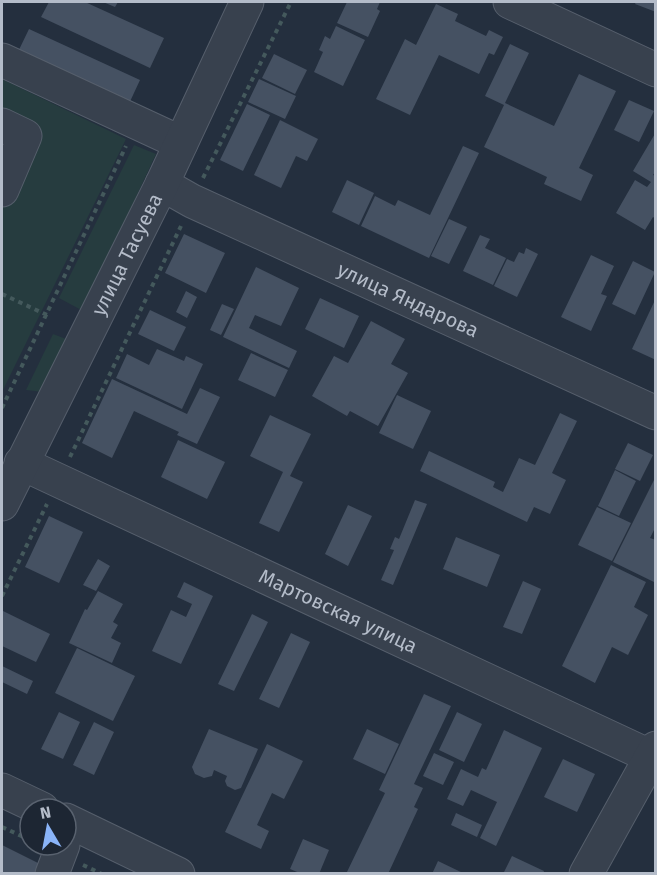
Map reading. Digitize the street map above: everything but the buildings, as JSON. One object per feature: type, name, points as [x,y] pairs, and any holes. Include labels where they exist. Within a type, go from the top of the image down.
[{"type":"street","name":"улица Тасуева","points":[[2,504],[162,184],[247,2]]},
{"type":"street","points":[[510,2],[656,70]]},
{"type":"street","points":[[2,60],[181,143]]},
{"type":"street","points":[[2,125],[25,136],[2,190]]},
{"type":"street","name":"улица Яндарова","points":[[162,184],[192,201],[656,413]]},
{"type":"street","name":"Мартовская улица","points":[[21,463],[654,755]]},
{"type":"street","points":[[586,873],[654,755]]},
{"type":"street","points":[[2,790],[18,798]]},
{"type":"street","points":[[78,836],[178,873]]},
{"type":"street","points":[[51,873],[57,857]]},
{"type":"path","points":[[2,596],[192,201],[291,2]]},
{"type":"path","points":[[2,408],[131,136]]},
{"type":"path","points":[[2,294],[47,315]]},
{"type":"path","points":[[2,827],[18,834]]},
{"type":"green space","points":[[2,79],[126,139],[2,392]]},
{"type":"green space","points":[[134,145],[156,154],[83,311],[59,298]]},
{"type":"green space","points":[[53,334],[69,340],[43,392],[26,390]]}]
